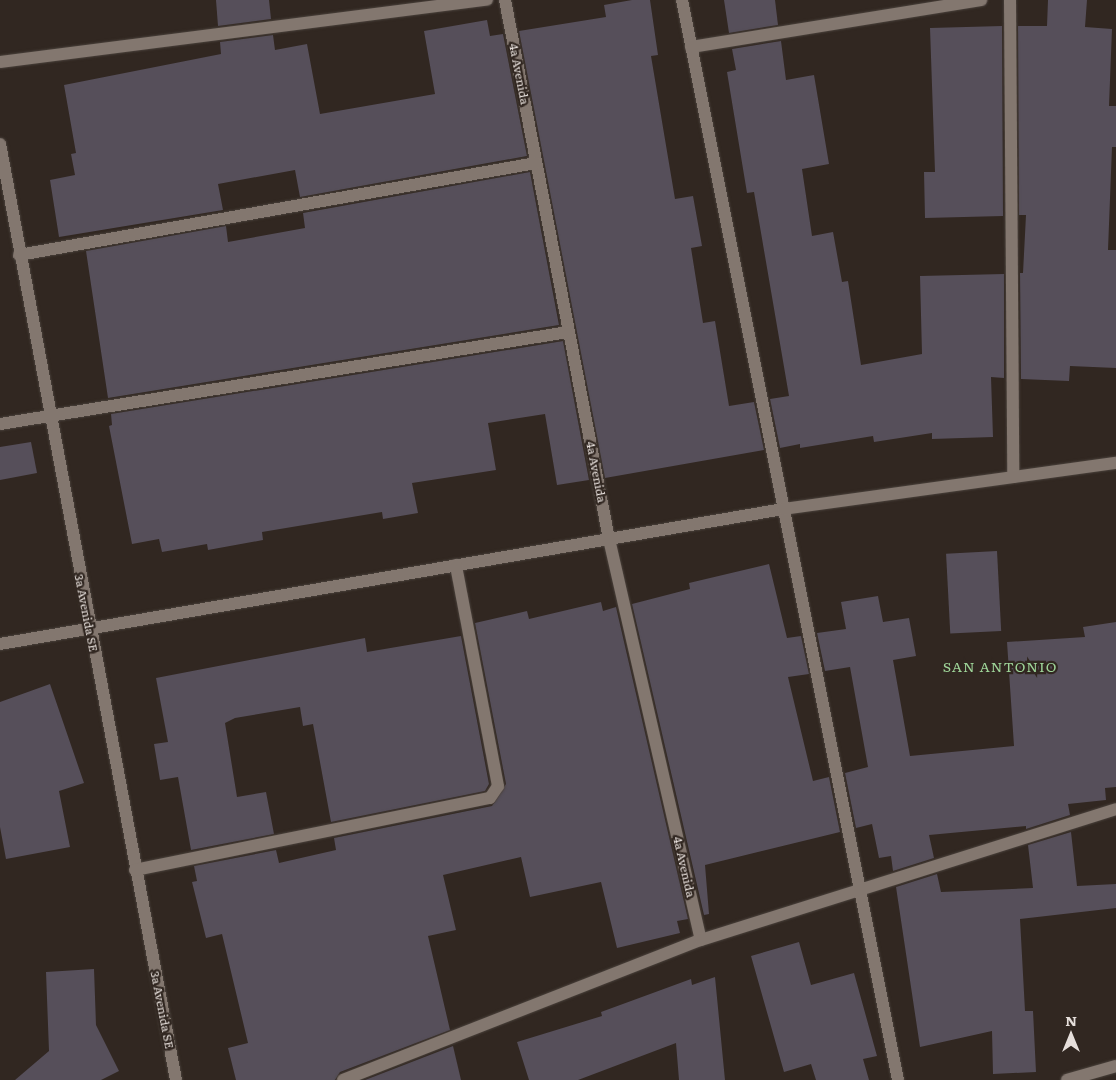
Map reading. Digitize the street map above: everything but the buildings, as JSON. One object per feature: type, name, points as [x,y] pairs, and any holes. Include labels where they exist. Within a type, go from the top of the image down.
[{"type":"street","points":[[0,62],[487,0]]},
{"type":"street","name":"4a Avenida","points":[[505,0],[609,539],[701,940]]},
{"type":"street","points":[[682,0],[898,1080]]},
{"type":"street","points":[[691,47],[981,0]]},
{"type":"street","points":[[1010,0],[1013,477]]},
{"type":"street","name":"3a Avenida SE","points":[[0,144],[3,185],[19,255],[50,415],[176,1080]]},
{"type":"street","points":[[19,255],[536,162]]},
{"type":"street","points":[[0,424],[568,332]]},
{"type":"street","points":[[0,644],[783,508],[1116,463]]},
{"type":"street","points":[[135,870],[490,798],[498,786],[456,565]]},
{"type":"street","points":[[343,1080],[701,940],[1116,809]]},
{"type":"street","points":[[1067,1080],[1116,1066]]},
{"type":"district","name":"SAN ANTONIO","points":[[1000,666]]}]
